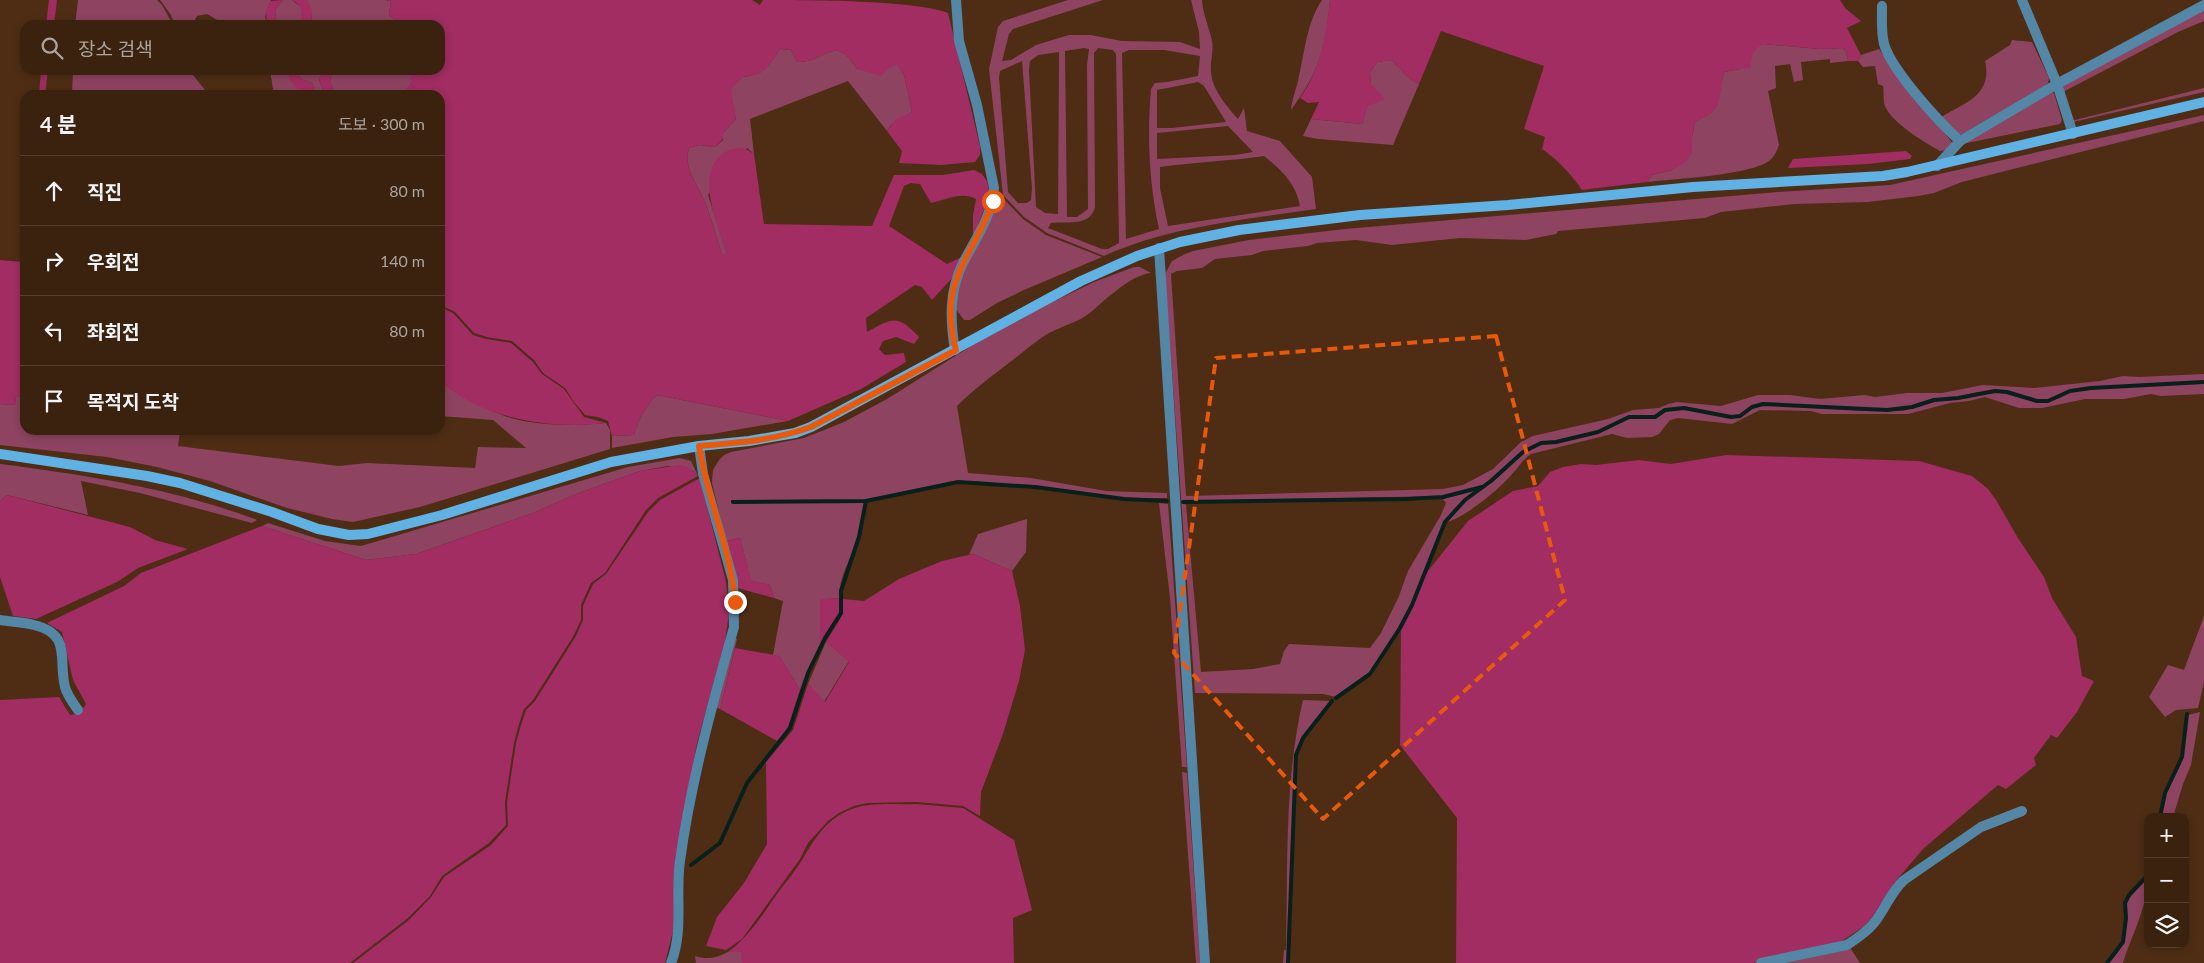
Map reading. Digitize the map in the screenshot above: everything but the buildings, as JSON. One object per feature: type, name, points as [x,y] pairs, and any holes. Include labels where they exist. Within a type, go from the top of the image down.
[{"type":"main road","points":[[0,454],[118,471],[180,484],[272,512],[318,529],[350,535],[368,534],[392,529],[612,462],[699,446],[749,441],[795,433],[811,427],[956,350],[1081,281],[1116,264],[1159,248],[1240,230],[1360,216],[1508,206],[1693,187],[1882,176],[1937,166],[2204,102]]},
{"type":"street","points":[[956,0],[959,41],[977,105],[994,188],[989,214],[962,265],[951,302],[951,326],[956,350]]},
{"type":"street","points":[[2022,0],[2057,84],[2073,134]]},
{"type":"street","points":[[1937,166],[1960,141],[2057,84],[2204,5]]},
{"type":"street","points":[[1882,6],[1883,34],[1888,53],[1908,83],[1940,123],[1960,141]]},
{"type":"street","points":[[1159,248],[1205,963]]},
{"type":"street","points":[[672,963],[676,945],[680,864],[689,807],[702,740],[734,627],[735,615],[733,580],[703,474],[699,446]]},
{"type":"street","points":[[0,620],[34,625],[50,631],[58,638],[62,650],[65,689],[78,710]]},
{"type":"street","points":[[1761,963],[1847,945],[1858,938],[1874,922],[1894,889],[1904,880],[1981,827],[2022,811]]},
{"type":"highlighted area","points":[[1496,336],[1565,600],[1323,819],[1174,653],[1216,358]]},
{"type":"shaded area","points":[[49,0],[57,0],[55,20],[47,20]]},
{"type":"shaded area","points":[[78,0],[157,0],[170,20],[76,20]]},
{"type":"shaded area","points":[[160,0],[271,0],[265,17],[266,20],[217,20],[207,14],[197,16],[195,20],[173,20]]},
{"type":"shaded area","points":[[283,0],[292,0],[301,7],[303,16],[302,20],[276,20],[275,10]]},
{"type":"shaded area","points":[[283,0],[275,10],[276,20],[267,20],[266,13],[270,1]]},
{"type":"shaded area","points":[[292,0],[307,0],[312,12],[311,20],[301,20],[302,14],[296,2]]},
{"type":"shaded area","points":[[307,0],[386,0],[391,1],[389,15],[396,20],[311,20]]},
{"type":"shaded area","points":[[386,0],[752,0],[760,5],[763,0],[832,1],[911,5],[948,13],[980,146],[980,155],[975,162],[941,165],[899,163],[902,151],[887,131],[896,119],[912,112],[904,75],[897,65],[889,68],[881,76],[857,69],[842,52],[830,52],[807,61],[797,62],[791,50],[780,49],[766,69],[757,74],[742,77],[731,90],[736,119],[723,133],[723,139],[715,147],[699,145],[689,148],[689,168],[706,205],[722,254],[727,254],[710,198],[709,183],[711,170],[718,158],[729,150],[736,148],[745,149],[754,154],[764,224],[872,226],[894,175],[943,175],[974,170],[982,174],[987,181],[989,191],[987,202],[973,237],[973,215],[976,199],[960,196],[931,203],[920,184],[911,183],[904,186],[889,226],[947,264],[964,256],[953,277],[932,300],[922,287],[915,285],[866,318],[867,332],[889,321],[894,321],[905,325],[919,337],[914,344],[896,337],[883,341],[879,349],[885,355],[904,353],[906,362],[861,389],[788,421],[657,395],[643,414],[634,435],[612,436],[608,421],[585,415],[565,388],[543,373],[534,360],[512,341],[474,333],[455,312],[445,307],[445,90],[406,90],[411,83],[411,75],[445,75],[445,20],[396,20],[389,15],[391,1]]},
{"type":"shaded area","points":[[1068,0],[1103,0],[1013,29],[1009,34],[1002,61],[1011,60],[1036,45],[1069,35],[1091,35],[1122,41],[1180,42],[1200,49],[1199,32],[1191,0],[1202,0],[1212,41],[1211,72],[1217,91],[1238,119],[1244,108],[1247,131],[1280,141],[1312,177],[1316,209],[1208,225],[1155,238],[1104,256],[1047,233],[1024,217],[1003,195],[989,69],[998,27],[1003,21]],"holes":[[[1084,48],[1089,49],[1087,65],[1088,209],[1077,217],[1067,217],[1065,51]],[[1098,48],[1113,50],[1116,54],[1119,243],[1108,249],[1102,249],[1048,228],[1051,223],[1078,222],[1088,218],[1095,207],[1094,53]],[[1129,50],[1164,50],[1200,56],[1198,76],[1155,83],[1151,89],[1150,159],[1159,229],[1126,239],[1122,53]],[[1059,52],[1058,214],[1045,213],[1036,207],[1030,61],[1038,55]],[[1022,61],[1032,188],[1031,200],[1027,203],[1018,203],[1008,192],[1000,71]],[[1198,82],[1204,86],[1226,122],[1157,128],[1157,90]],[[1228,126],[1253,152],[1235,155],[1157,159],[1157,133]],[[1264,156],[1282,172],[1291,184],[1300,206],[1168,226],[1160,188],[1160,167]]]},
{"type":"shaded area","points":[[1322,0],[1330,0],[1320,59],[1308,84],[1291,110],[1310,27]]},
{"type":"shaded area","points":[[1330,0],[1840,0],[1846,9],[1861,21],[1847,28],[1861,55],[1858,61],[1848,61],[1843,48],[1820,49],[1763,44],[1753,54],[1751,67],[1724,72],[1720,97],[1716,108],[1712,113],[1695,122],[1692,137],[1692,153],[1686,162],[1672,170],[1652,175],[1647,182],[1582,190],[1564,168],[1542,149],[1545,137],[1524,129],[1544,66],[1441,31],[1419,84],[1391,60],[1377,62],[1370,72],[1371,84],[1385,99],[1368,106],[1362,124],[1311,119],[1319,102],[1308,103],[1300,98],[1318,63],[1327,26]]},
{"type":"shaded area","points":[[2204,7],[2204,21],[2178,32],[2063,92],[2063,83]]},
{"type":"shaded area","points":[[2012,40],[2032,42],[2049,78],[2048,83],[1959,135],[1941,117],[1968,102],[1981,90],[1985,82],[1985,61],[2010,45]]},
{"type":"shaded area","points":[[1763,44],[1820,49],[1843,48],[1848,61],[1830,63],[1830,59],[1801,62],[1803,80],[1794,82],[1790,64],[1775,66],[1776,88],[1768,91],[1779,145],[1769,161],[1746,170],[1729,173],[1647,182],[1652,175],[1672,170],[1692,153],[1692,137],[1695,122],[1711,107],[1718,93],[1724,72],[1740,69],[1756,48]]},
{"type":"shaded area","points":[[780,49],[791,50],[797,62],[807,61],[836,51],[842,52],[849,58],[857,69],[877,70],[897,64],[904,75],[912,112],[891,125],[887,131],[848,81],[750,119],[754,154],[747,148],[708,195],[727,254],[722,254],[706,205],[689,168],[689,148],[699,145],[715,147],[723,140],[723,133],[736,119],[730,90],[742,77],[756,74],[765,69]]},
{"type":"shaded area","points":[[1879,49],[1951,141],[1953,145],[1948,150],[1940,151],[1926,143],[1909,132],[1889,112],[1884,104],[1883,86],[1878,84],[1875,66],[1863,67],[1858,61],[1861,55]]},
{"type":"shaded area","points":[[1391,60],[1419,84],[1393,145],[1303,136],[1311,119],[1362,124],[1369,98],[1370,72],[1377,62]]},
{"type":"shaded area","points":[[41,75],[47,75],[46,90],[39,90]]},
{"type":"shaded area","points":[[73,75],[193,75],[205,90],[72,90]]},
{"type":"shaded area","points":[[271,75],[291,75],[303,90],[273,90]]},
{"type":"shaded area","points":[[288,75],[299,75],[301,79],[312,83],[314,90],[298,88]]},
{"type":"shaded area","points":[[299,75],[322,75],[319,80],[323,90],[314,90],[312,83],[301,79]]},
{"type":"shaded area","points":[[322,75],[332,75],[330,81],[333,90],[323,90],[319,80]]},
{"type":"shaded area","points":[[332,75],[411,75],[411,83],[406,90],[333,90],[330,81]]},
{"type":"shaded area","points":[[2204,88],[2204,92],[2071,121]]},
{"type":"shaded area","points":[[2051,91],[2054,93],[2062,120],[2060,124],[1967,143],[1967,140]]},
{"type":"shaded area","points":[[2204,115],[2204,121],[1962,182],[1934,193],[1918,196],[1868,202],[1795,204],[1721,212],[1705,218],[1558,231],[1556,234],[1526,240],[1460,238],[1392,245],[1356,240],[1317,243],[1308,246],[1263,251],[1252,255],[1215,259],[1202,268],[1177,271],[1171,274],[1186,496],[1443,489],[1463,485],[1493,469],[1521,442],[1533,436],[1608,419],[1633,410],[1659,408],[1677,402],[1721,406],[1758,395],[1790,395],[1820,399],[1865,395],[1875,397],[1907,393],[1942,393],[1983,385],[2034,388],[2100,381],[2123,376],[2204,374],[2204,381],[2081,388],[2070,390],[2048,400],[2037,400],[2008,391],[1978,392],[1958,397],[1934,399],[1903,409],[1864,409],[1762,403],[1751,407],[1740,415],[1731,416],[1684,407],[1665,409],[1655,416],[1628,416],[1597,431],[1556,441],[1541,442],[1530,447],[1482,486],[1443,496],[1186,501],[1183,503],[1186,505],[1201,672],[1253,669],[1280,664],[1284,651],[1289,644],[1370,648],[1381,633],[1399,596],[1408,571],[1441,515],[1446,503],[1443,499],[1475,490],[1444,521],[1411,605],[1377,664],[1369,674],[1336,697],[1323,694],[1195,693],[1165,274],[1172,261],[1193,251],[1249,240],[1345,229],[1778,192],[1890,185]]},
{"type":"shaded area","points":[[1906,151],[1912,156],[1910,159],[1868,164],[1788,168],[1793,159]]},
{"type":"shaded area","points":[[997,192],[1023,219],[1046,235],[1102,257],[1024,290],[997,303],[970,320],[964,320],[955,308],[955,293]]},
{"type":"shaded area","points":[[0,260],[20,262],[20,397],[16,397],[15,405],[0,404]]},
{"type":"shaded area","points":[[1134,267],[1140,267],[1151,273],[1135,278],[1111,294],[1086,316],[1055,330],[1035,342],[957,406],[968,473],[1031,478],[1106,491],[1167,493],[1167,498],[1126,498],[976,481],[959,481],[866,500],[731,500],[731,503],[865,503],[858,538],[843,575],[839,598],[820,600],[820,645],[800,690],[780,657],[773,655],[783,601],[774,598],[770,585],[751,581],[740,538],[726,541],[712,483],[713,470],[719,460],[731,452],[804,438],[844,422],[887,399],[1003,326],[1094,282]]},
{"type":"shaded area","points":[[445,309],[453,313],[473,335],[511,343],[533,362],[542,374],[564,389],[584,417],[606,423],[562,425],[518,419],[476,405],[445,385]]},
{"type":"shaded area","points":[[2204,383],[2204,394],[2160,396],[2151,394],[2124,399],[2085,399],[2042,408],[2019,408],[1985,397],[1950,403],[1908,414],[1822,414],[1811,411],[1760,410],[1732,424],[1678,418],[1670,420],[1659,434],[1652,437],[1627,438],[1612,434],[1531,454],[1491,495],[1462,516],[1446,522],[1465,501],[1492,482],[1524,453],[1542,444],[1556,443],[1598,432],[1629,418],[1655,418],[1666,411],[1684,409],[1731,418],[1741,417],[1752,408],[1763,405],[1864,411],[1903,411],[1934,401],[1969,398],[1979,394],[2007,392],[2037,402],[2048,402],[2070,392],[2081,390]]},
{"type":"shaded area","points":[[445,384],[494,412],[522,421],[558,425],[606,423],[610,430],[610,449],[420,507],[353,522],[287,508],[210,481],[157,467],[107,457],[0,445],[0,404],[15,405],[16,396],[20,396],[20,435],[180,435],[178,446],[339,466],[367,463],[475,468],[478,447],[526,448],[493,420],[445,416]]},
{"type":"shaded area","points":[[657,395],[788,421],[712,434],[673,437],[612,448],[612,436],[634,435],[643,414]]},
{"type":"shaded area","points":[[1726,455],[1919,461],[1972,476],[1988,489],[1996,500],[2044,577],[2052,598],[2076,637],[2082,676],[2094,681],[2077,712],[2057,738],[2051,735],[2034,758],[2036,765],[2006,789],[1998,785],[1923,849],[1894,883],[1871,919],[1863,927],[1842,941],[1753,963],[1456,963],[1457,818],[1400,745],[1401,629],[1424,576],[1468,521],[1513,491],[1538,486],[1550,472],[1563,467],[1581,464],[1596,465],[1639,460],[1671,464]]},
{"type":"shaded area","points":[[680,458],[691,461],[698,476],[693,471],[668,466],[640,471],[576,494],[533,513],[416,554],[366,560],[262,526],[268,523],[325,541],[361,546],[628,467]]},
{"type":"shaded area","points":[[0,464],[130,484],[226,509],[257,520],[252,523],[140,493],[81,481],[88,515],[7,495],[0,501]]},
{"type":"shaded area","points":[[680,465],[688,467],[698,476],[658,498],[646,510],[605,573],[591,583],[581,605],[581,620],[574,635],[533,700],[524,709],[514,743],[505,802],[506,825],[489,843],[442,876],[430,896],[408,918],[350,963],[0,963],[0,700],[59,697],[70,715],[80,713],[86,704],[73,680],[62,632],[47,623],[124,586],[141,573],[262,526],[366,560],[416,554],[533,513],[576,494],[640,471]]},
{"type":"shaded area","points":[[700,478],[726,582],[729,613],[725,642],[697,743],[687,799],[674,927],[665,963],[353,963],[409,920],[431,897],[444,877],[491,845],[508,826],[507,802],[516,743],[526,710],[535,701],[576,636],[583,620],[583,606],[593,584],[606,574],[648,512],[660,500]]},
{"type":"shaded area","points":[[7,495],[130,527],[155,540],[188,549],[138,568],[117,582],[36,619],[13,616],[0,577],[0,501]]},
{"type":"shaded area","points":[[1159,503],[1168,504],[1187,767],[1182,767],[1170,598]]},
{"type":"shaded area","points":[[1027,519],[1026,552],[1012,571],[973,554],[969,555],[978,534]]},
{"type":"shaded area","points":[[740,538],[751,580],[770,585],[774,598],[737,588],[726,541]]},
{"type":"shaded area","points":[[973,554],[1012,571],[1020,606],[1025,650],[1019,681],[1003,734],[981,792],[980,816],[963,806],[916,802],[867,803],[854,806],[839,813],[828,821],[808,843],[800,859],[742,939],[726,950],[706,946],[717,917],[744,883],[767,844],[766,762],[793,730],[808,684],[825,702],[849,662],[826,642],[843,614],[843,599],[864,601],[899,579],[942,561]]},
{"type":"shaded area","points":[[839,598],[840,613],[820,645],[820,599]]},
{"type":"shaded area","points":[[2204,616],[2204,682],[2198,708],[2176,710],[2165,717],[2149,697],[2168,665],[2184,670]]},
{"type":"shaded area","points":[[733,637],[737,639],[720,709],[714,707]]},
{"type":"shaded area","points":[[826,642],[849,661],[824,702],[808,684]]},
{"type":"shaded area","points":[[735,648],[780,656],[800,690],[787,730],[777,741],[720,709]]},
{"type":"shaded area","points":[[1303,700],[1331,701],[1302,737],[1296,755],[1287,963],[1283,963],[1284,950],[1286,950],[1290,793],[1297,731]]},
{"type":"shaded area","points":[[2200,712],[2191,765],[2174,813],[2162,813],[2166,793],[2183,757],[2188,715]]},
{"type":"shaded area","points":[[1182,772],[1187,773],[1200,963],[1196,963]]},
{"type":"shaded area","points":[[916,804],[963,808],[1014,840],[1032,910],[1013,918],[1014,963],[742,963],[741,952],[728,952],[756,924],[797,868],[817,836],[837,816],[862,806]]},
{"type":"shaded area","points":[[2144,881],[2144,902],[2123,963],[2108,963],[2119,950],[2125,936],[2127,920],[2125,903]]},
{"type":"shaded area","points":[[1851,949],[1860,963],[1785,963]]},
{"type":"shaded area","points":[[728,952],[742,952],[742,963],[696,963],[695,956],[712,958]]},
{"type":"waterway","points":[[1336,698],[1370,674],[1400,628],[1412,605],[1445,522],[1465,500],[1491,481],[1523,452],[1541,443],[1556,442],[1598,432],[1629,417],[1655,417],[1665,410],[1684,408],[1731,417],[1740,416],[1752,407],[1763,404],[1887,410],[1912,407],[1934,400],[1958,398],[1995,391],[2007,392],[2037,401],[2048,401],[2070,391],[2091,388],[2204,382]]},
{"type":"waterway","points":[[733,502],[866,501],[958,482],[1035,487],[1124,499],[1167,501]]},
{"type":"waterway","points":[[1183,502],[1407,499],[1443,497],[1482,487]]},
{"type":"waterway","points":[[691,865],[720,843],[747,783],[790,728],[808,673],[825,638],[841,613],[841,591],[859,537],[866,501]]},
{"type":"waterway","points":[[1288,963],[1296,755],[1303,738],[1332,701]]},
{"type":"waterway","points":[[2161,813],[2165,793],[2182,757],[2187,714]]},
{"type":"waterway","points":[[2107,963],[2123,942],[2126,918],[2125,903],[2129,895],[2144,879]]},
{"type":"route","points":[[735,602],[733,580],[703,474],[699,446],[749,441],[795,433],[835,415],[956,350],[951,326],[951,302],[955,285],[962,265],[989,214],[993,201]]}]
